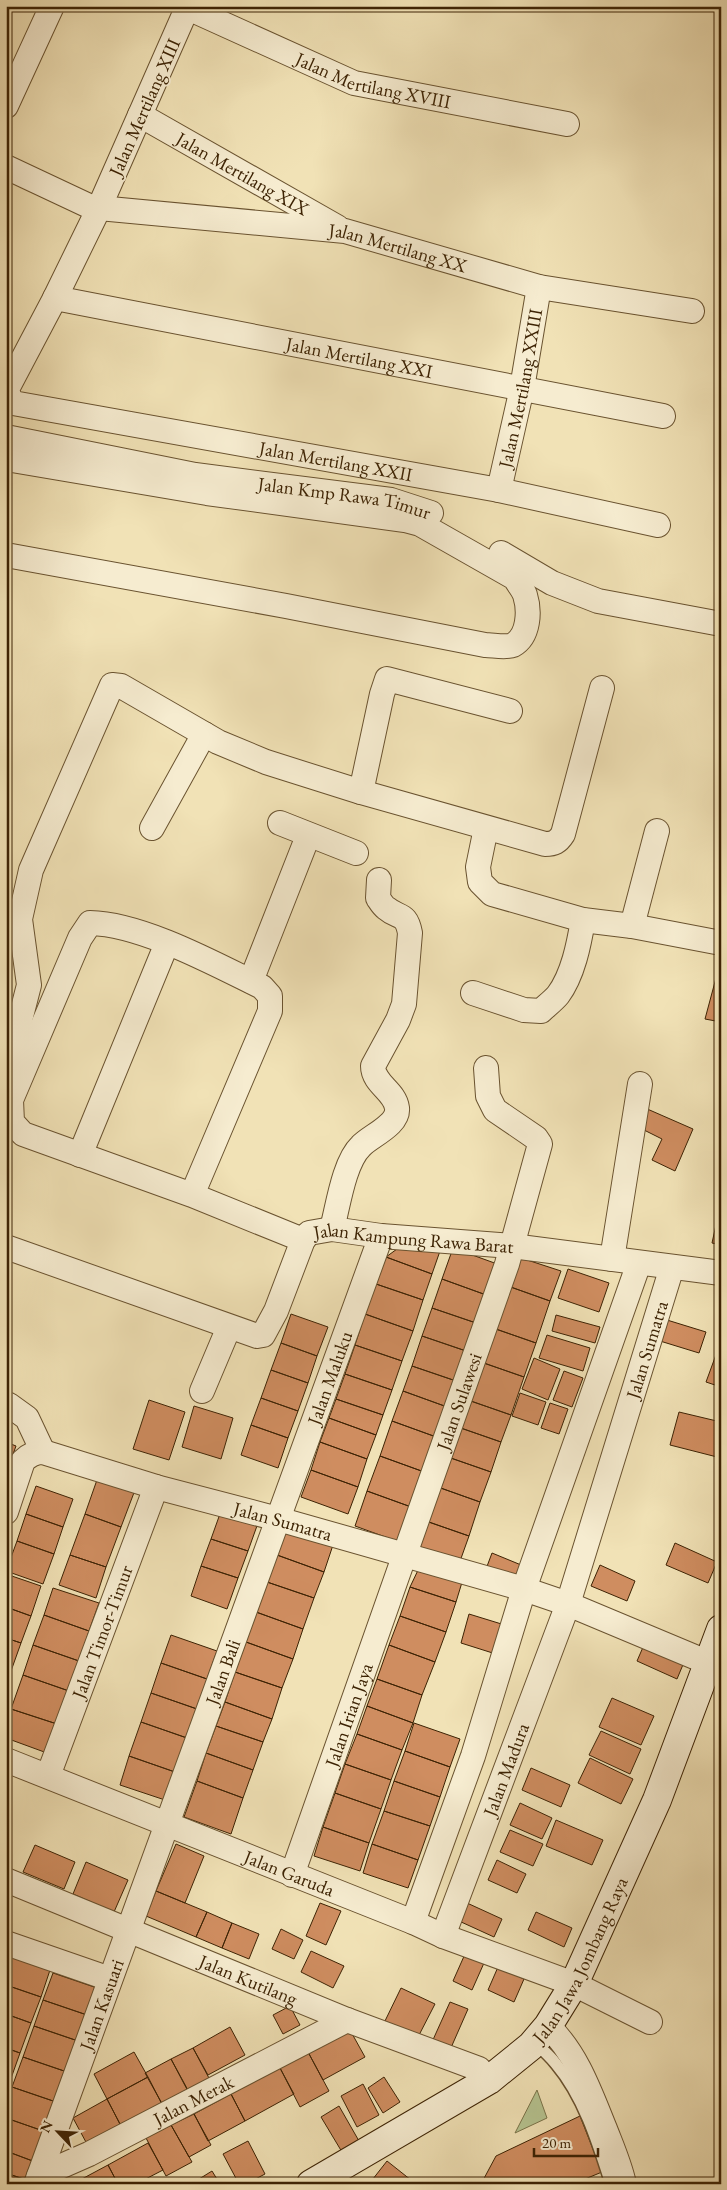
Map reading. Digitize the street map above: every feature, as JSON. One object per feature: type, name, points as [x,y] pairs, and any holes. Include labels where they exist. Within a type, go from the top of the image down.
[{"type":"main road","name":"Jalan Jawa Jombang Raya","points":[[311,2184],[489,2080],[541,2034],[574,1984],[657,1800],[721,1629]]},
{"type":"street","points":[[6,106],[52,6]]},
{"type":"street","name":"Jalan Mertilang XIII","points":[[12,403],[6,391],[55,298],[99,208],[188,7]]},
{"type":"street","name":"Jalan Mertilang XVIII","points":[[188,7],[354,83],[568,124]]},
{"type":"street","name":"Jalan Mertilang XIX","points":[[140,115],[345,231]]},
{"type":"street","points":[[6,167],[89,206],[99,208]]},
{"type":"street","name":"Jalan Mertilang XX","points":[[99,208],[345,231],[539,286],[692,312]]},
{"type":"street","name":"Jalan Mertilang XXIII","points":[[499,490],[522,388],[539,286]]},
{"type":"street","name":"Jalan Mertilang XXI","points":[[55,298],[663,416]]},
{"type":"street","name":"Jalan Mertilang XXII","points":[[12,403],[499,490],[658,524]]},
{"type":"street","name":"Jalan Kmp Rawa Timur","points":[[6,437],[195,475],[391,500],[434,514],[552,583],[598,600],[721,624]]},
{"type":"street","points":[[6,459],[208,493],[405,520],[420,524],[515,578],[524,592],[528,606],[527,621],[523,637],[511,646],[486,645],[6,555]]},
{"type":"street","points":[[361,792],[382,694],[387,679],[510,711]]},
{"type":"street","points":[[6,1075],[29,985],[20,919],[31,870],[110,688],[115,684],[122,686],[218,742],[266,762],[361,792],[545,844],[552,844],[558,841],[563,834],[602,688]]},
{"type":"street","points":[[152,828],[204,734]]},
{"type":"street","points":[[280,823],[356,854]]},
{"type":"street","points":[[486,828],[478,866],[480,882],[492,894],[583,920],[632,926],[721,943]]},
{"type":"street","points":[[632,926],[657,831]]},
{"type":"street","points":[[251,981],[308,836]]},
{"type":"street","points":[[332,1229],[352,1159],[361,1146],[395,1118],[398,1110],[394,1100],[373,1074],[373,1066],[398,1020],[404,1004],[410,933],[408,922],[386,908],[378,898],[379,880]]},
{"type":"street","points":[[473,993],[524,1010],[541,1012],[558,994],[569,971],[579,944],[583,920]]},
{"type":"street","points":[[192,1195],[270,1011],[270,996],[262,986],[167,943],[106,924],[90,923],[80,938],[11,1100],[12,1122],[24,1134],[192,1195],[303,1240]]},
{"type":"street","points":[[80,1155],[167,943]]},
{"type":"street","name":"Jalan Sulawesi","points":[[406,1555],[512,1246],[540,1144],[536,1138],[495,1110],[488,1096],[486,1068]]},
{"type":"street","points":[[612,1259],[640,1084]]},
{"type":"street","name":"Jalan Kampung Rawa Barat","points":[[6,1247],[249,1334],[263,1335],[276,1311],[303,1240],[309,1233],[332,1229],[381,1236],[512,1246],[721,1273]]},
{"type":"street","name":"Jalan Maluku","points":[[278,1519],[381,1236]]},
{"type":"street","name":"Jalan Sumatra","points":[[524,1589],[639,1263]]},
{"type":"street","name":"Jalan Sumatra","points":[[568,1604],[672,1267]]},
{"type":"street","points":[[202,1391],[229,1327]]},
{"type":"street","points":[[6,1512],[23,1461],[37,1452],[43,1452],[27,1418],[9,1405]]},
{"type":"street","name":"Jalan Sumatra","points":[[43,1452],[156,1487],[278,1519],[524,1589],[568,1604],[708,1663]]},
{"type":"street","name":"Jalan Timor-Timur","points":[[48,1776],[156,1487]]},
{"type":"street","name":"Jalan Bali","points":[[167,1824],[278,1519]]},
{"type":"street","name":"Jalan Irian Jaya","points":[[292,1875],[406,1555]]},
{"type":"street","name":"Jalan Madura","points":[[413,1922],[473,1756],[524,1589]]},
{"type":"street","name":"Jalan Madura","points":[[443,1936],[568,1604]]},
{"type":"street","name":"Jalan Garuda","points":[[6,1760],[413,1922],[443,1936],[574,1984],[650,2022]]},
{"type":"street","name":"Jalan Kasuari","points":[[38,2180],[167,1824]]},
{"type":"street","name":"Jalan Kutilang","points":[[6,1880],[347,2020],[479,2069],[489,2080]]},
{"type":"street","points":[[6,1943],[110,1979]]},
{"type":"street","name":"Jalan Merak","points":[[38,2180],[347,2020]]},
{"type":"street","points":[[541,2034],[561,2038],[571,2054],[590,2092],[624,2184]]},
{"type":"lane","points":[[541,2034],[556,2064],[576,2094],[592,2128],[610,2184]]},
{"type":"green space","points":[[537,2090],[547,2118],[515,2133]]},
{"type":"building","points":[[716,978],[721,979],[721,1022],[705,1019]]},
{"type":"building","points":[[645,1108],[693,1129],[675,1171],[652,1160],[662,1139],[638,1127]]},
{"type":"building","points":[[719,1211],[721,1212],[721,1245],[712,1243]]},
{"type":"building","points":[[453,1248],[500,1265],[489,1296],[442,1279]]},
{"type":"building","points":[[397,1249],[440,1251],[432,1274],[386,1257]]},
{"type":"building","points":[[515,1256],[561,1271],[550,1301],[505,1285]]},
{"type":"building","points":[[386,1257],[432,1274],[423,1300],[376,1284]]},
{"type":"building","points":[[568,1269],[609,1283],[599,1312],[558,1298]]},
{"type":"building","points":[[442,1279],[489,1296],[479,1324],[432,1308]]},
{"type":"building","points":[[376,1284],[423,1300],[413,1331],[365,1314]]},
{"type":"building","points":[[505,1285],[550,1301],[536,1343],[490,1327]]},
{"type":"building","points":[[432,1308],[479,1324],[469,1352],[422,1336]]},
{"type":"building","points":[[291,1314],[328,1327],[317,1356],[281,1343]]},
{"type":"building","points":[[365,1314],[413,1331],[402,1361],[355,1345]]},
{"type":"building","points":[[556,1315],[600,1327],[595,1343],[552,1331]]},
{"type":"building","points":[[667,1320],[706,1332],[699,1353],[660,1341]]},
{"type":"building","points":[[490,1327],[536,1343],[524,1377],[478,1361]]},
{"type":"building","points":[[547,1335],[590,1348],[583,1371],[539,1358]]},
{"type":"building","points":[[422,1336],[469,1352],[459,1382],[412,1366]]},
{"type":"building","points":[[281,1343],[317,1356],[308,1383],[271,1370]]},
{"type":"building","points":[[355,1345],[402,1361],[392,1390],[345,1374]]},
{"type":"building","points":[[717,1352],[721,1354],[721,1387],[706,1382]]},
{"type":"building","points":[[534,1358],[560,1369],[548,1400],[522,1389]]},
{"type":"building","points":[[478,1361],[524,1377],[511,1415],[465,1399]]},
{"type":"building","points":[[412,1366],[459,1382],[450,1408],[403,1391]]},
{"type":"building","points":[[271,1370],[308,1383],[298,1411],[261,1398]]},
{"type":"building","points":[[564,1371],[583,1378],[572,1407],[553,1400]]},
{"type":"building","points":[[345,1374],[392,1390],[383,1415],[336,1399]]},
{"type":"building","points":[[403,1391],[450,1408],[439,1438],[392,1421]]},
{"type":"building","points":[[520,1393],[546,1402],[538,1425],[512,1416]]},
{"type":"building","points":[[261,1398],[298,1411],[288,1438],[251,1425]]},
{"type":"building","points":[[336,1399],[383,1415],[376,1435],[329,1418]]},
{"type":"building","points":[[465,1399],[511,1415],[501,1442],[455,1426]]},
{"type":"building","points":[[149,1400],[185,1412],[169,1460],[133,1449]]},
{"type":"building","points":[[550,1403],[568,1409],[559,1434],[541,1428]]},
{"type":"building","points":[[194,1406],[233,1418],[221,1459],[182,1447]]},
{"type":"building","points":[[679,1412],[721,1422],[721,1458],[670,1445]]},
{"type":"building","points":[[329,1418],[376,1435],[367,1459],[320,1442]]},
{"type":"building","points":[[392,1421],[439,1438],[427,1473],[380,1456]]},
{"type":"building","points":[[251,1425],[288,1438],[278,1468],[241,1455]]},
{"type":"building","points":[[455,1426],[501,1442],[491,1472],[445,1456]]},
{"type":"building","points":[[6,1442],[16,1446],[8,1468],[6,1467]]},
{"type":"building","points":[[320,1442],[367,1459],[358,1487],[311,1470]]},
{"type":"building","points":[[380,1456],[427,1473],[414,1508],[367,1491]]},
{"type":"building","points":[[445,1456],[491,1472],[480,1502],[435,1486]]},
{"type":"building","points":[[311,1470],[358,1487],[348,1514],[301,1497]]},
{"type":"building","points":[[98,1477],[135,1490],[121,1527],[85,1514]]},
{"type":"building","points":[[36,1486],[73,1499],[63,1527],[26,1514]]},
{"type":"building","points":[[435,1486],[480,1502],[469,1536],[423,1520]]},
{"type":"building","points":[[367,1491],[414,1508],[402,1543],[355,1526]]},
{"type":"building","points":[[221,1511],[258,1523],[248,1551],[211,1539]]},
{"type":"building","points":[[26,1514],[63,1527],[54,1554],[17,1541]]},
{"type":"building","points":[[85,1514],[121,1527],[106,1567],[70,1555]]},
{"type":"building","points":[[423,1520],[469,1536],[459,1564],[413,1548]]},
{"type":"building","points":[[286,1529],[333,1545],[324,1572],[277,1555]]},
{"type":"building","points":[[211,1539],[248,1551],[238,1578],[201,1566]]},
{"type":"building","points":[[17,1541],[54,1554],[43,1584],[6,1571]]},
{"type":"building","points":[[675,1543],[717,1562],[708,1583],[666,1565]]},
{"type":"building","points":[[492,1553],[526,1567],[520,1582],[486,1569]]},
{"type":"building","points":[[70,1555],[106,1567],[96,1598],[59,1585]]},
{"type":"building","points":[[277,1555],[324,1572],[314,1598],[267,1582]]},
{"type":"building","points":[[600,1565],[635,1581],[627,1601],[591,1586]]},
{"type":"building","points":[[201,1566],[238,1578],[227,1609],[191,1596]]},
{"type":"building","points":[[420,1566],[463,1579],[456,1602],[410,1587]]},
{"type":"building","points":[[6,1574],[41,1586],[31,1616],[6,1607]]},
{"type":"building","points":[[267,1582],[314,1598],[303,1629],[256,1612]]},
{"type":"building","points":[[410,1587],[456,1602],[446,1632],[400,1616]]},
{"type":"building","points":[[53,1588],[99,1603],[89,1631],[44,1615]]},
{"type":"building","points":[[6,1607],[31,1616],[21,1643],[6,1638]]},
{"type":"building","points":[[256,1612],[303,1629],[293,1659],[246,1642]]},
{"type":"building","points":[[469,1614],[508,1626],[499,1655],[461,1643]]},
{"type":"building","points":[[44,1615],[89,1631],[79,1661],[33,1645]]},
{"type":"building","points":[[400,1616],[446,1632],[435,1662],[389,1645]]},
{"type":"building","points":[[171,1635],[217,1651],[207,1679],[161,1663]]},
{"type":"building","points":[[6,1638],[21,1643],[11,1671],[6,1669]]},
{"type":"building","points":[[647,1638],[687,1655],[677,1679],[637,1661]]},
{"type":"building","points":[[246,1642],[293,1659],[282,1688],[235,1672]]},
{"type":"building","points":[[33,1645],[79,1661],[69,1691],[23,1675]]},
{"type":"building","points":[[389,1645],[435,1662],[422,1695],[377,1679]]},
{"type":"building","points":[[161,1663],[207,1679],[197,1709],[151,1693]]},
{"type":"building","points":[[235,1672],[282,1688],[272,1719],[225,1702]]},
{"type":"building","points":[[23,1675],[69,1691],[57,1724],[11,1709]]},
{"type":"building","points":[[377,1679],[422,1695],[413,1723],[367,1706]]},
{"type":"building","points":[[151,1693],[197,1709],[187,1738],[141,1722]]},
{"type":"building","points":[[612,1698],[654,1716],[641,1745],[599,1727]]},
{"type":"building","points":[[225,1702],[272,1719],[263,1742],[216,1726]]},
{"type":"building","points":[[367,1706],[413,1723],[402,1750],[357,1734]]},
{"type":"building","points":[[11,1709],[57,1724],[47,1753],[6,1738],[6,1723]]},
{"type":"building","points":[[141,1722],[187,1738],[175,1772],[129,1756]]},
{"type":"building","points":[[414,1723],[460,1739],[450,1767],[405,1751]]},
{"type":"building","points":[[216,1726],[263,1742],[253,1770],[206,1753]]},
{"type":"building","points":[[601,1731],[641,1749],[630,1774],[589,1755]]},
{"type":"building","points":[[357,1734],[402,1750],[391,1780],[345,1764]]},
{"type":"building","points":[[405,1751],[450,1767],[440,1797],[394,1781]]},
{"type":"building","points":[[206,1753],[253,1770],[243,1798],[197,1781]]},
{"type":"building","points":[[129,1756],[175,1772],[165,1800],[120,1785]]},
{"type":"building","points":[[590,1758],[633,1779],[621,1804],[578,1783]]},
{"type":"building","points":[[345,1764],[391,1780],[381,1809],[335,1793]]},
{"type":"building","points":[[531,1768],[570,1785],[561,1807],[522,1790]]},
{"type":"building","points":[[197,1781],[243,1798],[231,1834],[184,1817]]},
{"type":"building","points":[[394,1781],[440,1797],[430,1826],[384,1811]]},
{"type":"building","points":[[335,1793],[381,1809],[369,1843],[323,1827]]},
{"type":"building","points":[[520,1803],[552,1818],[542,1839],[510,1825]]},
{"type":"building","points":[[384,1811],[430,1826],[418,1860],[372,1844]]},
{"type":"building","points":[[556,1820],[603,1840],[592,1865],[546,1846]]},
{"type":"building","points":[[323,1827],[369,1843],[360,1871],[314,1856]]},
{"type":"building","points":[[510,1830],[543,1844],[533,1866],[500,1852]]},
{"type":"building","points":[[176,1844],[204,1856],[185,1903],[156,1891]]},
{"type":"building","points":[[372,1844],[418,1860],[408,1888],[363,1873]]},
{"type":"building","points":[[35,1845],[75,1862],[64,1889],[23,1872]]},
{"type":"building","points":[[497,1860],[526,1874],[517,1893],[488,1880]]},
{"type":"building","points":[[86,1862],[128,1880],[114,1912],[73,1894]]},
{"type":"building","points":[[156,1891],[207,1912],[196,1937],[146,1916]]},
{"type":"building","points":[[320,1903],[341,1911],[326,1945],[306,1936]]},
{"type":"building","points":[[467,1903],[502,1919],[494,1937],[459,1921]]},
{"type":"building","points":[[207,1912],[232,1923],[222,1948],[196,1937]]},
{"type":"building","points":[[536,1912],[572,1928],[564,1947],[528,1930]]},
{"type":"building","points":[[232,1923],[259,1934],[249,1959],[222,1948]]},
{"type":"building","points":[[281,1929],[303,1940],[294,1959],[272,1949]]},
{"type":"building","points":[[311,1951],[344,1966],[333,1988],[301,1972]]},
{"type":"building","points":[[6,1954],[50,1970],[41,1997],[6,1985]]},
{"type":"building","points":[[465,1954],[484,1963],[472,1990],[453,1981]]},
{"type":"building","points":[[498,1967],[524,1979],[514,2002],[488,1990]]},
{"type":"building","points":[[53,1973],[100,1989],[90,2016],[43,2000]]},
{"type":"building","points":[[6,1985],[41,1997],[31,2023],[6,2014]]},
{"type":"building","points":[[401,1988],[435,2004],[417,2039],[384,2023]]},
{"type":"building","points":[[43,2000],[90,2016],[81,2042],[34,2026]]},
{"type":"building","points":[[450,2002],[468,2009],[450,2050],[432,2042]]},
{"type":"building","points":[[290,2006],[300,2025],[283,2034],[273,2015]]},
{"type":"building","points":[[6,2014],[31,2023],[20,2053],[6,2048]]},
{"type":"building","points":[[34,2026],[81,2042],[70,2073],[23,2057]]},
{"type":"building","points":[[230,2027],[245,2055],[208,2075],[193,2048]]},
{"type":"building","points":[[350,2030],[365,2057],[323,2080],[308,2052]]},
{"type":"building","points":[[6,2048],[20,2053],[9,2084],[6,2083]]},
{"type":"building","points":[[193,2048],[210,2080],[189,2092],[171,2059]]},
{"type":"building","points":[[134,2052],[148,2077],[107,2099],[94,2074]]},
{"type":"building","points":[[308,2052],[329,2091],[300,2107],[280,2068]]},
{"type":"building","points":[[23,2057],[70,2073],[59,2103],[12,2087]]},
{"type":"building","points":[[171,2059],[191,2097],[166,2111],[145,2073]]},
{"type":"building","points":[[280,2068],[294,2094],[245,2121],[231,2094]]},
{"type":"building","points":[[148,2077],[162,2104],[121,2126],[107,2099]]},
{"type":"building","points":[[384,2077],[400,2102],[383,2113],[368,2088]]},
{"type":"building","points":[[363,2084],[379,2115],[357,2127],[341,2096]]},
{"type":"building","points":[[12,2087],[59,2103],[49,2133],[6,2118],[6,2104]]},
{"type":"building","points":[[231,2094],[245,2121],[208,2141],[194,2114]]},
{"type":"building","points":[[107,2099],[121,2126],[87,2144],[73,2118]]},
{"type":"building","points":[[339,2106],[359,2141],[342,2152],[321,2117]]},
{"type":"building","points":[[194,2114],[211,2145],[189,2157],[171,2125]]},
{"type":"building","points":[[580,2116],[602,2172],[573,2184],[481,2184],[496,2156]]},
{"type":"building","points":[[6,2118],[49,2133],[38,2163],[6,2151]]},
{"type":"building","points":[[171,2125],[192,2162],[166,2176],[146,2138]]},
{"type":"building","points":[[248,2141],[265,2174],[246,2184],[239,2184],[223,2154]]},
{"type":"building","points":[[148,2143],[163,2170],[136,2184],[118,2184],[108,2165]]},
{"type":"building","points":[[6,2151],[38,2163],[32,2182],[6,2173]]},
{"type":"building","points":[[387,2161],[416,2184],[369,2184]]},
{"type":"building","points":[[108,2165],[118,2184],[82,2184],[80,2180]]},
{"type":"building","points":[[212,2171],[220,2184],[191,2184]]},
{"type":"building","points":[[6,2173],[32,2182],[31,2184],[6,2184]]}]
